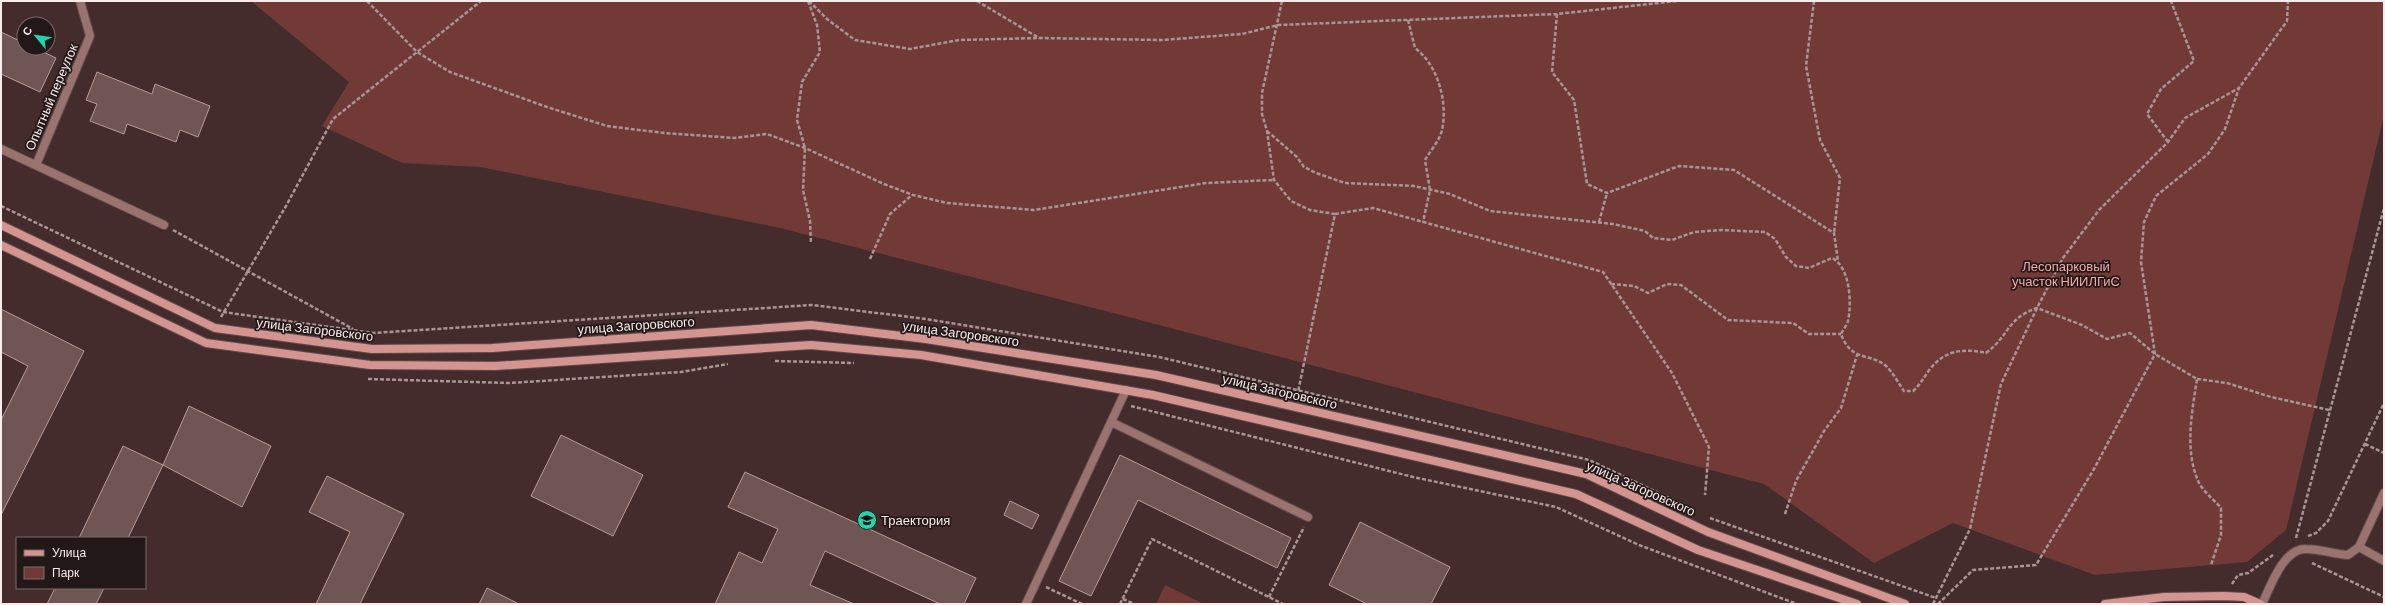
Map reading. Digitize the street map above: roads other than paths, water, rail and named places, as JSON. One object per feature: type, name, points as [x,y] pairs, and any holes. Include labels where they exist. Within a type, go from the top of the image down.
[{"type":"street","name":"Опытный переулок","points":[[1,148],[36,165],[90,36],[80,1]]},
{"type":"street","points":[[36,165],[164,225]]},
{"type":"street","name":"улица Загоровского","points":[[1,225],[215,328],[379,349],[492,348],[811,325],[926,339],[1156,375],[1296,406],[1586,474],[1708,532],[1791,564],[1905,604]]},
{"type":"street","name":"улица Загоровского","points":[[1,245],[206,344],[362,364],[495,366],[811,345],[921,355],[1126,390],[1534,482],[1576,494],[1698,550],[1857,604]]},
{"type":"street","points":[[1026,604],[1126,390]]},
{"type":"street","points":[[1112,422],[1308,517]]},
{"type":"street","points":[[2105,604],[2164,596],[2224,596],[2244,597],[2261,604],[2280,565],[2293,554],[2304,548],[2348,555],[2359,547],[2384,493]]},
{"type":"street","points":[[2359,547],[2384,561]]},
{"type":"place","name":"Траектория","points":[[867,520]]},
{"type":"park label","name":"Лесопарковый участок НИИЛГиС","points":[[2066,274]]}]
